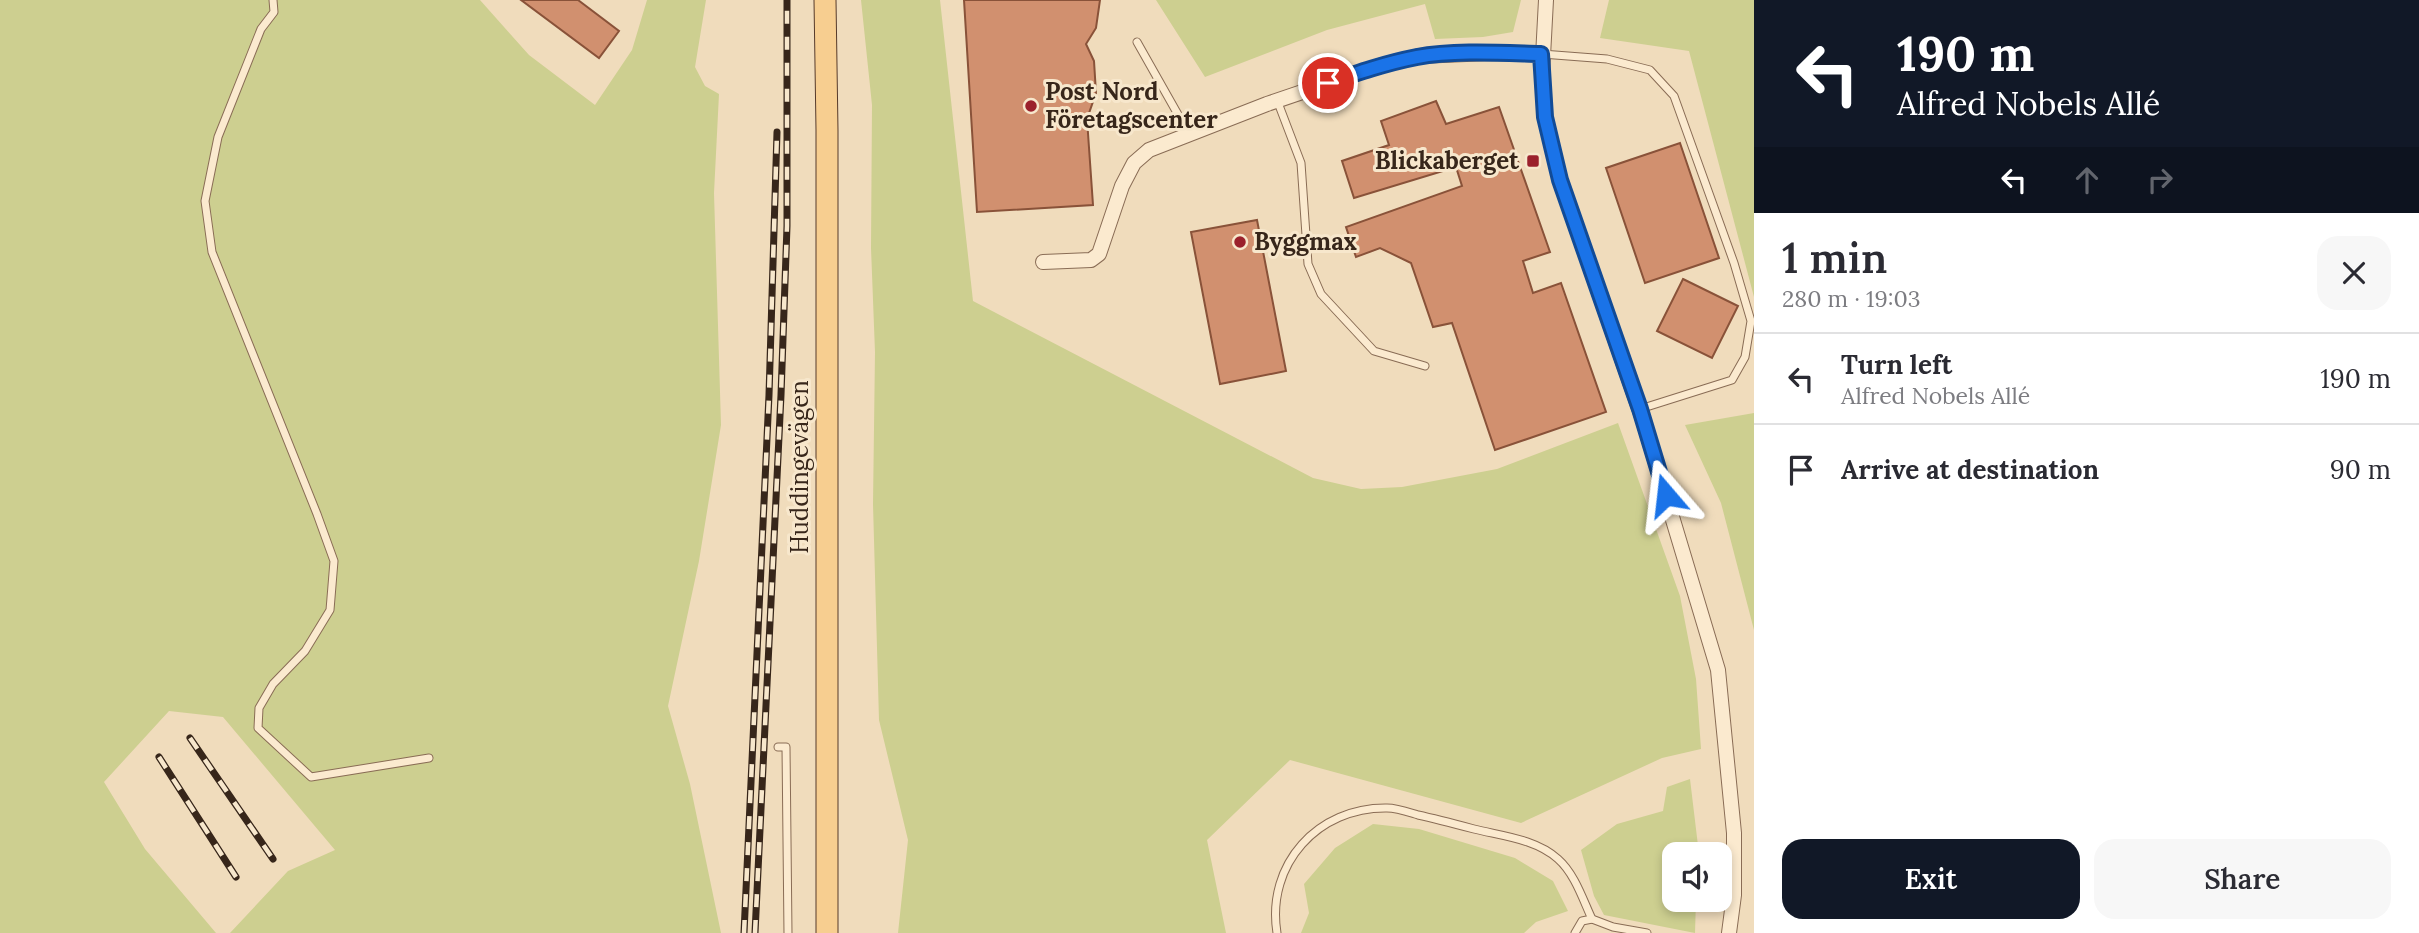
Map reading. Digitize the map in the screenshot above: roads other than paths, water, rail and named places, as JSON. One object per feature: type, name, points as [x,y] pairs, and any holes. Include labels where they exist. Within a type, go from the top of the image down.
[{"type":"main road","name":"Huddingevägen","points":[[825,0],[827,933]]},
{"type":"street","points":[[1546,0],[1541,54],[1545,117],[1560,180],[1640,409],[1718,670],[1734,833],[1734,895],[1729,933]]},
{"type":"street","points":[[1043,262],[1091,260],[1099,254],[1122,186],[1134,163],[1149,150],[1277,100],[1379,66],[1419,56],[1541,54]]},
{"type":"lane","points":[[273,0],[274,12],[261,29],[218,137],[205,201],[212,252],[334,561],[330,610],[305,651],[273,684],[259,708],[258,728],[311,777]]},
{"type":"lane","points":[[1137,42],[1189,134]]},
{"type":"lane","points":[[1541,54],[1606,59],[1650,70],[1674,96],[1738,274],[1751,321],[1745,357],[1732,380],[1640,409]]},
{"type":"lane","points":[[1277,100],[1301,163],[1308,264],[1321,294],[1374,351],[1425,366]]},
{"type":"lane","points":[[778,747],[786,747],[788,933]]},
{"type":"lane","points":[[303,785],[311,777],[429,758]]},
{"type":"lane","points":[[1277,933],[1277,892],[1287,865],[1304,840],[1328,822],[1356,810],[1389,808],[1535,844],[1559,860],[1576,885],[1592,919]]},
{"type":"lane","points":[[1575,933],[1582,921],[1592,919],[1613,927],[1647,933]]},
{"type":"railway","points":[[755,933],[787,226],[787,0]]},
{"type":"railway","points":[[744,933],[769,395],[777,132]]},
{"type":"railway","points":[[190,738],[273,859]]},
{"type":"railway","points":[[159,757],[236,877]]},
{"type":"place","name":"Post Nord Företagscenter","points":[[1031,106]]},
{"type":"place","name":"Blickaberget","points":[[1533,161]]},
{"type":"place","name":"Byggmax","points":[[1240,242]]}]
